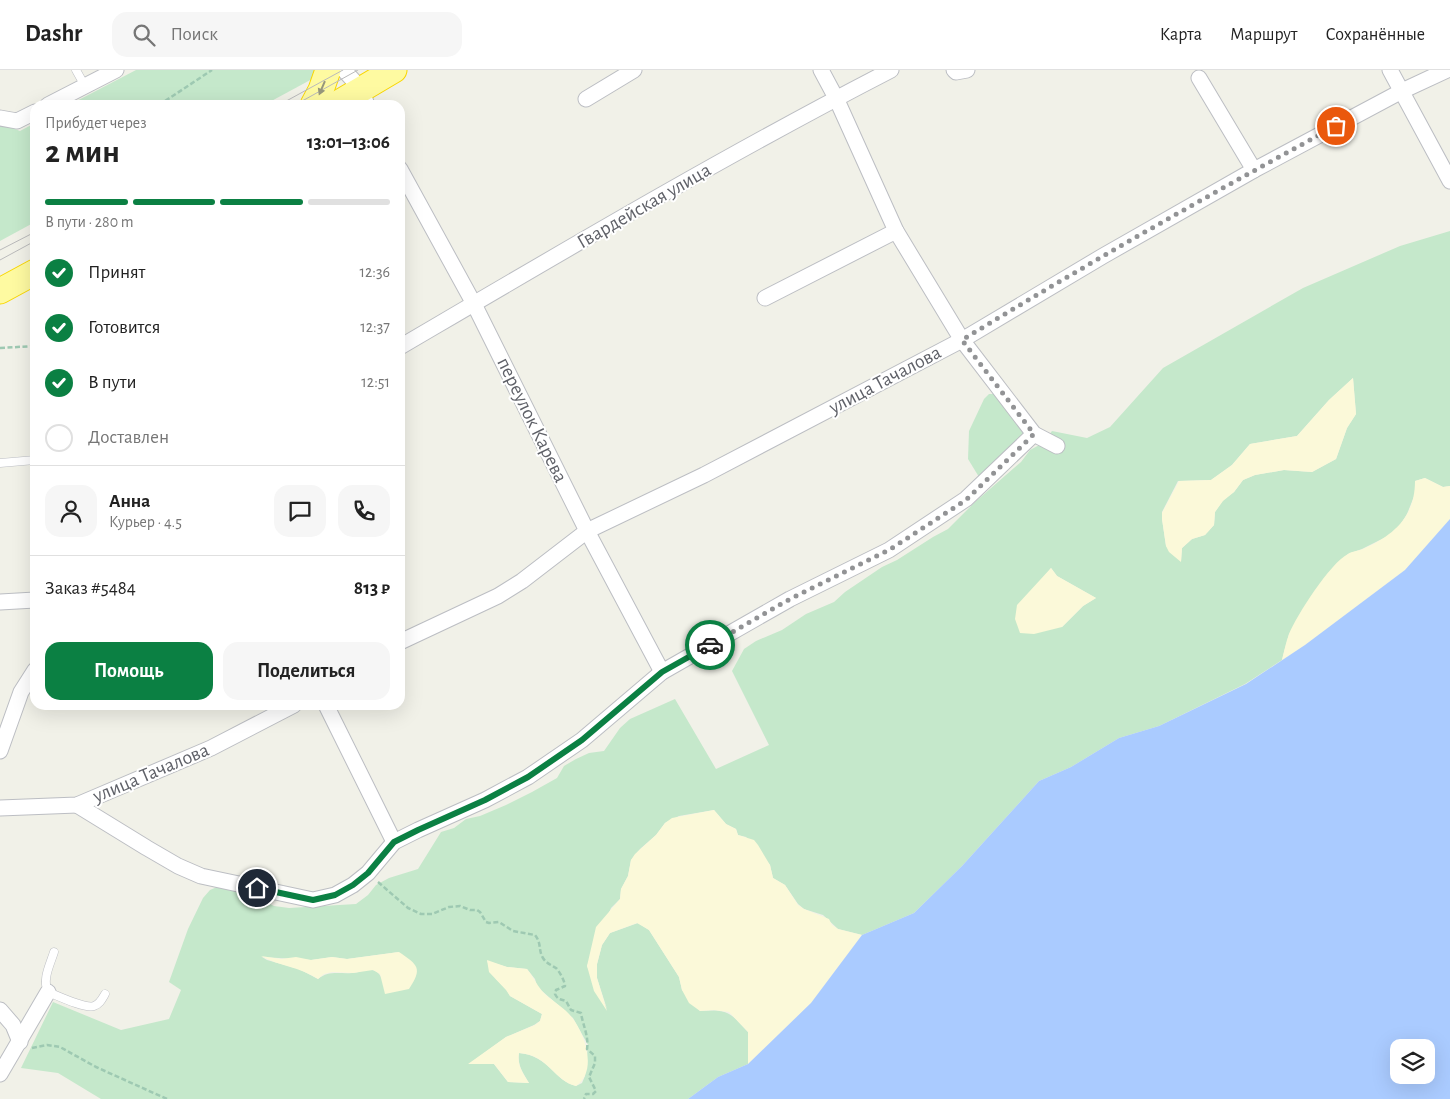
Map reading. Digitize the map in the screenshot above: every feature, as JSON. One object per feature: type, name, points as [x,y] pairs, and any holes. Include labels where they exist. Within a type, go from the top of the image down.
[{"type":"highway","points":[[316,100],[328,70]]},
{"type":"highway","points":[[349,100],[394,70]]},
{"type":"highway","points":[[0,291],[30,275]]},
{"type":"street","points":[[58,100],[116,70]]},
{"type":"street","points":[[344,70],[348,100]]},
{"type":"street","points":[[586,99],[634,70]]},
{"type":"street","points":[[821,70],[836,98],[896,231],[962,340],[1034,434],[1057,446]]},
{"type":"street","name":"Гвардейская улица","points":[[405,344],[665,193],[836,98],[891,70]]},
{"type":"street","points":[[954,70],[956,72],[967,70]]},
{"type":"street","points":[[1390,70],[1450,181]]},
{"type":"street","name":"улица Тачалова","points":[[405,640],[498,596],[522,582],[586,531],[704,475],[962,340],[1111,251],[1254,170],[1402,91],[1447,70]]},
{"type":"street","points":[[1199,78],[1254,170]]},
{"type":"street","points":[[0,118],[17,121],[30,114]]},
{"type":"street","name":"переулок Карева","points":[[405,178],[474,304],[586,531],[662,672]]},
{"type":"street","points":[[765,298],[896,231]]},
{"type":"street","points":[[77,805],[178,866],[201,876],[313,900],[335,895],[353,885],[368,873],[394,842],[485,800],[528,777],[582,740],[662,672],[790,599],[889,550],[966,500],[1034,434]]},
{"type":"street","points":[[0,602],[30,600]]},
{"type":"street","points":[[0,751],[21,692],[30,678]]},
{"type":"street","name":"улица Тачалова","points":[[0,808],[77,805],[211,748],[284,710]]},
{"type":"street","points":[[328,710],[394,842]]},
{"type":"street","points":[[0,1074],[48,992]]},
{"type":"street","points":[[0,1010],[13,1025],[20,1042]]},
{"type":"lane","points":[[76,70],[85,86]]},
{"type":"lane","points":[[0,463],[30,460]]},
{"type":"lane","points":[[54,952],[46,976],[48,992],[87,1007],[94,1006],[100,1002],[105,994]]},
{"type":"path","points":[[167,100],[212,70]]},
{"type":"path","points":[[0,348],[30,346]]},
{"type":"path","points":[[368,873],[411,910],[428,915],[449,907],[460,906],[470,910],[477,910],[486,922],[499,922],[513,930],[535,935],[540,944],[543,959],[556,968],[565,983],[566,986],[556,990],[557,997],[559,1000],[566,1001],[571,1010],[581,1013],[582,1024],[586,1030],[589,1042],[587,1049],[595,1056],[595,1063],[589,1077],[596,1091],[593,1094],[586,1094],[584,1099]]},
{"type":"path","points":[[20,1042],[25,1047],[32,1048],[47,1045],[60,1047],[96,1067],[167,1099]]},
{"type":"green space","points":[[136,70],[314,70],[314,78],[273,100],[79,100]]},
{"type":"green space","points":[[0,123],[20,131],[30,126],[30,225],[0,241]]},
{"type":"green space","points":[[1450,231],[1450,486],[1443,487],[1425,478],[1415,481],[1415,494],[1407,514],[1399,527],[1388,536],[1348,554],[1328,574],[1289,634],[1282,660],[1245,684],[1159,726],[1119,738],[1071,767],[1039,781],[962,866],[914,913],[862,935],[838,929],[823,915],[804,909],[798,904],[785,885],[773,878],[770,865],[746,837],[738,835],[736,829],[726,824],[714,810],[679,816],[665,823],[631,860],[628,876],[621,889],[620,899],[611,908],[587,966],[607,1009],[597,978],[597,964],[602,945],[610,933],[638,923],[649,930],[679,977],[682,990],[700,1011],[723,1011],[728,1013],[748,1032],[748,1064],[718,1077],[688,1099],[101,1099],[58,1073],[21,1068],[53,1002],[121,1030],[169,1019],[181,990],[169,982],[188,929],[203,898],[210,890],[217,887],[230,888],[252,895],[274,906],[289,908],[356,904],[368,895],[376,885],[389,878],[418,869],[441,832],[454,828],[466,819],[480,816],[506,805],[557,778],[564,766],[576,759],[589,753],[604,751],[620,728],[630,719],[675,699],[716,769],[769,745],[732,671],[744,649],[756,641],[782,630],[806,614],[834,602],[845,592],[882,567],[948,529],[975,502],[1021,462],[1030,450],[1043,443],[1052,431],[1087,438],[1110,427],[1163,368],[1303,288],[1400,246]],"holes":[[[1353,378],[1356,414],[1347,428],[1336,459],[1312,472],[1284,470],[1255,475],[1243,480],[1234,492],[1223,500],[1215,512],[1214,525],[1205,535],[1192,539],[1182,548],[1181,561],[1166,546],[1162,512],[1178,481],[1211,480],[1232,465],[1250,444],[1297,436],[1329,400]],[[1051,568],[1057,576],[1096,598],[1083,606],[1062,627],[1039,583]],[[399,952],[383,980],[377,972],[369,970],[355,973],[330,973],[318,979],[299,969],[262,957],[311,960],[332,957],[347,959]],[[487,961],[507,967],[527,969],[535,979],[537,986],[573,1018],[588,1045],[585,1076],[582,1083],[576,1086],[569,1083],[545,1063],[529,1055],[519,1053],[520,1065],[529,1083],[508,1082],[494,1064],[469,1064],[506,1037],[540,1021],[542,1014],[510,996],[496,979]]]},
{"type":"green space","points":[[989,394],[996,394],[1023,427],[1024,434],[979,477],[968,459],[969,431],[984,399]]},
{"type":"sand","points":[[1353,378],[1356,414],[1347,428],[1336,459],[1312,472],[1284,470],[1255,475],[1243,480],[1215,512],[1214,525],[1205,535],[1192,539],[1182,548],[1181,562],[1169,552],[1166,546],[1162,513],[1179,481],[1211,480],[1232,465],[1250,444],[1297,436],[1329,400]]},
{"type":"sand","points":[[1425,478],[1443,487],[1450,486],[1450,519],[1405,570],[1282,660],[1293,625],[1324,578],[1348,554],[1374,544],[1393,531],[1407,515],[1414,494],[1415,481]]},
{"type":"sand","points":[[1051,568],[1057,576],[1096,598],[1083,606],[1062,627],[1034,634],[1020,633],[1015,619],[1017,605]]},
{"type":"sand","points":[[714,810],[726,824],[736,829],[738,835],[754,840],[770,865],[773,878],[785,885],[798,905],[829,919],[832,925],[838,929],[862,935],[811,1003],[748,1064],[748,1032],[729,1012],[700,1011],[689,1003],[682,990],[679,977],[649,930],[637,923],[610,933],[602,945],[597,964],[597,978],[607,1011],[594,991],[587,966],[596,927],[620,899],[621,889],[628,876],[631,860],[635,854],[672,818]]},
{"type":"sand","points":[[399,952],[414,964],[417,971],[416,976],[409,989],[385,994],[380,974],[373,970],[353,973],[332,972],[324,974],[318,979],[261,956],[281,959],[296,957],[311,960],[332,957],[347,959]]},
{"type":"sand","points":[[487,960],[507,967],[527,969],[542,991],[575,1021],[584,1040],[588,1061],[587,1071],[583,1079],[576,1086],[562,1079],[537,1058],[529,1055],[519,1053],[521,1069],[529,1083],[508,1082],[494,1064],[468,1064],[506,1037],[535,1025],[540,1021],[542,1014],[510,996],[489,972]]},
{"type":"water","points":[[1450,519],[1450,1099],[688,1099],[718,1077],[748,1064],[811,1003],[862,935],[914,913],[962,866],[1039,781],[1071,767],[1119,738],[1159,726],[1246,684],[1305,645],[1405,570]]},
{"type":"tram line","points":[[288,100],[343,70]]},
{"type":"tram line","points":[[304,100],[358,70]]},
{"type":"tram line","points":[[0,250],[30,235]]},
{"type":"tram line","points":[[0,260],[30,244]]},
{"type":"way so far","points":[[710,645],[790,599],[889,550],[966,500],[1034,434],[962,340],[1103,256],[1254,170],[1336,126]]},
{"type":"route","points":[[257,888],[313,900],[335,895],[353,885],[368,873],[394,842],[485,800],[528,777],[582,740],[662,672],[710,645]]}]
